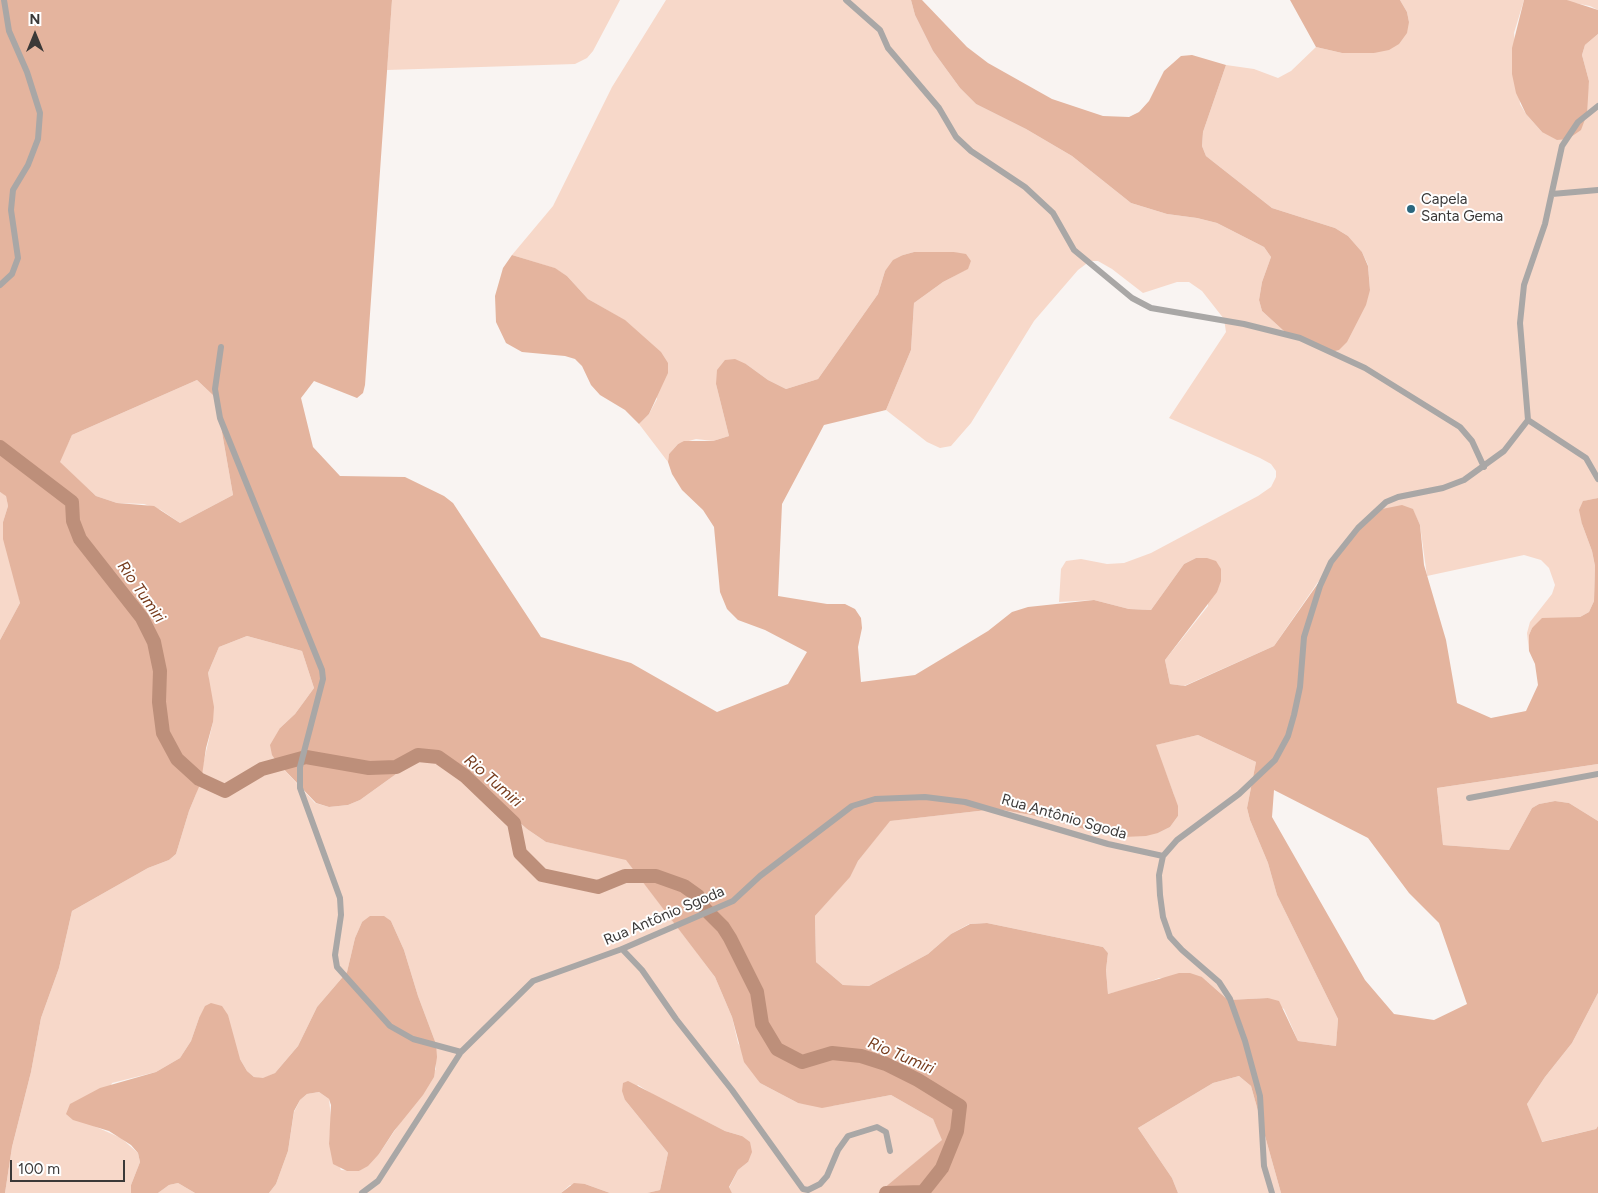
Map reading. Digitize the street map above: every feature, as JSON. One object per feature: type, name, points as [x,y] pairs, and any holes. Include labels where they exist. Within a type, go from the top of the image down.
[{"type":"street","points":[[0,285],[12,274],[18,258],[11,210],[13,190],[28,165],[38,139],[40,113],[27,72],[9,31],[4,0]]},
{"type":"street","points":[[846,0],[880,30],[888,48],[939,108],[956,137],[971,150],[1032,193],[1053,212],[1074,250],[1132,298],[1151,308],[1244,324],[1300,338],[1365,368],[1460,427],[1472,441],[1484,467]]},
{"type":"street","points":[[1272,1193],[1264,1166],[1260,1096],[1245,1040],[1230,999],[1220,982],[1182,950],[1170,937],[1163,917],[1160,895],[1159,875],[1163,856],[1177,840],[1239,794],[1275,760],[1288,736],[1294,715],[1300,687],[1304,638],[1320,586],[1331,562],[1358,528],[1386,502],[1398,497],[1443,488],[1464,480],[1504,451],[1528,420],[1520,323],[1524,285],[1545,224],[1562,146],[1578,122],[1598,106]]},
{"type":"street","points":[[1552,194],[1598,190]]},
{"type":"street","points":[[221,347],[215,389],[220,418],[322,670],[323,679],[300,767],[300,788],[340,898],[341,915],[335,955],[338,967],[390,1026],[413,1039],[461,1052]]},
{"type":"street","points":[[1528,420],[1586,458],[1598,479]]},
{"type":"street","points":[[1469,798],[1598,774]]},
{"type":"street","name":"Rua Antônio Sgoda","points":[[362,1193],[378,1181],[461,1052],[533,981],[622,949],[733,901],[760,876],[852,806],[875,799],[925,797],[965,802],[1108,844],[1163,856]]},
{"type":"street","points":[[622,949],[642,970],[676,1019],[732,1090],[803,1189],[808,1190],[820,1184],[827,1176],[838,1150],[848,1136],[878,1127],[886,1132],[890,1151]]},
{"type":"shaded area","points":[[0,0],[392,0],[365,385],[363,393],[357,398],[314,381],[301,398],[313,447],[340,476],[405,477],[444,496],[453,503],[541,637],[631,663],[717,712],[788,684],[807,652],[765,630],[738,620],[727,609],[720,592],[714,527],[703,510],[682,490],[672,474],[668,462],[669,454],[678,444],[684,441],[713,441],[729,436],[716,384],[717,370],[725,360],[735,359],[746,364],[768,380],[786,389],[818,379],[878,294],[885,271],[893,260],[914,252],[954,252],[966,254],[971,261],[968,269],[943,282],[914,303],[911,350],[886,410],[824,425],[782,504],[778,596],[827,604],[845,604],[855,609],[861,618],[862,628],[858,647],[861,682],[915,675],[988,631],[1012,612],[1028,607],[1094,600],[1129,609],[1151,610],[1184,564],[1196,558],[1207,558],[1216,561],[1221,569],[1221,581],[1217,592],[1165,660],[1170,684],[1185,686],[1274,646],[1350,538],[1382,509],[1402,505],[1413,509],[1420,525],[1424,565],[1446,640],[1457,703],[1491,718],[1526,711],[1538,685],[1535,664],[1529,651],[1529,635],[1532,628],[1542,618],[1580,617],[1589,612],[1594,601],[1595,566],[1579,510],[1583,501],[1598,498],[1598,764],[1437,788],[1443,845],[1509,850],[1532,808],[1539,804],[1555,801],[1569,803],[1598,821],[1598,993],[1572,1043],[1545,1077],[1527,1104],[1542,1142],[1596,1129],[1598,1126],[1598,1193],[1281,1193],[1251,1086],[1239,1076],[1213,1083],[1138,1128],[1172,1178],[1178,1193],[878,1193],[942,1140],[933,1119],[891,1095],[822,1108],[798,1103],[760,1083],[744,1062],[732,1017],[715,977],[626,860],[546,842],[527,829],[450,762],[417,759],[360,800],[348,805],[329,807],[316,803],[277,762],[272,755],[270,745],[280,728],[295,714],[314,688],[302,651],[247,636],[219,647],[208,673],[214,707],[213,722],[206,748],[201,782],[189,811],[176,854],[169,860],[148,868],[72,911],[59,968],[41,1018],[31,1072],[12,1147],[5,1193],[0,1193],[0,640],[20,603],[3,539],[3,522],[8,506],[6,496],[0,492]],"holes":[[[197,380],[216,398],[233,495],[180,523],[154,506],[117,503],[96,496],[60,462],[72,435]],[[1198,735],[1256,762],[1247,808],[1250,820],[1268,863],[1277,895],[1338,1019],[1336,1046],[1298,1041],[1279,1001],[1268,998],[1228,1000],[1202,977],[1190,973],[1179,973],[1108,994],[1106,970],[1108,953],[1103,947],[987,923],[970,924],[951,934],[928,954],[869,986],[843,985],[816,962],[815,916],[850,877],[858,861],[890,821],[996,809],[1031,815],[1123,837],[1146,836],[1158,833],[1170,827],[1178,816],[1178,806],[1156,745]],[[1274,790],[1368,838],[1409,893],[1439,923],[1467,1004],[1434,1020],[1394,1014],[1365,980],[1272,817]]]},
{"type":"shaded area","points":[[392,0],[620,0],[593,51],[587,58],[575,64],[387,70]]},
{"type":"shaded area","points":[[666,0],[911,0],[915,15],[933,51],[960,88],[976,104],[1026,129],[1072,156],[1131,203],[1167,214],[1217,223],[1264,247],[1271,257],[1262,282],[1259,300],[1262,311],[1285,332],[1370,290],[1368,265],[1362,252],[1348,236],[1335,228],[1272,208],[1206,156],[1202,146],[1203,132],[1226,65],[1254,69],[1278,78],[1291,71],[1316,47],[1342,53],[1374,53],[1409,22],[1407,12],[1400,0],[1524,0],[1514,33],[1520,104],[1542,132],[1587,94],[1589,81],[1582,55],[1585,45],[1598,34],[1598,498],[1584,501],[1582,524],[1592,551],[1595,566],[1594,601],[1589,612],[1580,617],[1568,618],[1532,628],[1529,635],[1529,651],[1527,633],[1530,622],[1552,594],[1555,585],[1549,568],[1541,560],[1524,555],[1427,576],[1420,525],[1413,510],[1318,582],[1274,646],[1184,686],[1170,684],[1165,660],[1208,606],[1207,558],[1196,558],[1184,564],[1151,610],[1129,609],[1094,600],[1059,602],[1061,569],[1066,561],[1081,559],[1107,564],[1124,563],[1151,553],[1258,496],[1271,487],[1276,477],[1276,471],[1271,464],[1260,458],[1169,418],[1226,332],[1224,319],[1202,291],[1189,282],[1177,282],[1143,293],[1112,269],[1098,261],[1090,261],[1078,270],[1034,321],[971,423],[951,446],[940,448],[927,442],[886,410],[911,350],[914,303],[943,282],[967,269],[971,261],[954,252],[914,252],[903,255],[885,271],[878,294],[818,379],[786,389],[768,380],[746,364],[716,384],[729,436],[713,441],[696,439],[678,444],[669,454],[668,462],[639,424],[649,414],[657,399],[639,334],[624,320],[588,299],[567,276],[554,268],[512,255],[553,206],[612,87]]},
{"type":"shaded area","points":[[911,0],[922,0],[967,47],[988,63],[1052,99],[1103,116],[1129,117],[1139,112],[1149,101],[1164,71],[1181,56],[1192,55],[1226,65],[1203,132],[1202,146],[1206,156],[1272,208],[1335,228],[1348,236],[1362,252],[1368,266],[1370,290],[1366,305],[1347,342],[1339,350],[1331,352],[1285,332],[1262,311],[1259,300],[1262,282],[1271,257],[1264,247],[1217,223],[1167,214],[1131,203],[1072,156],[1026,129],[976,104],[960,88],[933,51],[915,15]]},
{"type":"shaded area","points":[[1290,0],[1400,0],[1407,12],[1409,22],[1407,33],[1399,44],[1389,50],[1374,53],[1342,53],[1316,47]]},
{"type":"shaded area","points":[[1524,0],[1567,0],[1598,10],[1598,34],[1585,45],[1582,55],[1589,81],[1587,114],[1581,130],[1568,139],[1557,140],[1542,132],[1526,114],[1516,93],[1512,74],[1512,48]]},
{"type":"shaded area","points":[[1567,0],[1598,0],[1598,10],[1590,6]]},
{"type":"shaded area","points":[[512,255],[555,268],[567,276],[588,299],[625,320],[661,352],[668,363],[668,373],[649,414],[639,424],[625,410],[600,395],[591,385],[582,366],[575,359],[565,356],[522,352],[506,343],[496,322],[495,296],[503,268]]},
{"type":"shaded area","points":[[197,380],[216,398],[233,495],[180,523],[161,510],[144,504],[117,503],[96,496],[59,462],[72,435]]},
{"type":"shaded area","points":[[0,492],[6,495],[8,506],[3,522],[20,603],[0,640]]},
{"type":"shaded area","points":[[247,636],[302,651],[314,688],[295,714],[280,728],[277,762],[315,803],[329,807],[348,805],[360,800],[417,759],[450,762],[527,829],[546,842],[626,859],[715,977],[732,1017],[738,1043],[760,1083],[798,1103],[832,1106],[891,1095],[933,1119],[943,1140],[878,1193],[732,1193],[729,1188],[738,1170],[748,1162],[742,1136],[725,1131],[655,1096],[638,1085],[625,1100],[668,1153],[660,1190],[647,1193],[610,1193],[585,1184],[570,1185],[561,1193],[269,1193],[276,1184],[288,1151],[294,1112],[300,1100],[307,1094],[319,1092],[329,1099],[331,1118],[329,1144],[341,1170],[359,1171],[379,1154],[436,1069],[436,1044],[418,996],[404,950],[391,921],[362,922],[355,938],[347,972],[317,1007],[298,1046],[275,1073],[263,1079],[254,1077],[247,1071],[240,1059],[199,1018],[191,1041],[180,1058],[156,1072],[112,1083],[94,1126],[121,1138],[138,1153],[140,1162],[131,1185],[131,1193],[5,1193],[12,1147],[31,1072],[41,1018],[59,968],[72,911],[148,868],[169,860],[176,854],[196,794],[213,722],[208,673],[219,647]]},
{"type":"shaded area","points":[[1198,735],[1256,762],[1247,808],[1250,820],[1268,863],[1277,895],[1338,1019],[1336,1046],[1298,1041],[1284,1009],[1268,998],[1228,1000],[1202,977],[1159,978],[1139,986],[1108,994],[1106,970],[1108,953],[1103,947],[987,923],[969,924],[951,934],[928,954],[869,986],[843,985],[816,962],[815,916],[849,877],[858,861],[889,821],[996,809],[1031,815],[1103,834],[1158,833],[1170,827],[1178,816],[1174,795],[1155,745]]},
{"type":"shaded area","points":[[1598,764],[1598,821],[1569,803],[1555,801],[1539,804],[1532,808],[1509,850],[1443,845],[1437,788]]},
{"type":"shaded area","points":[[370,916],[384,916],[391,921],[404,950],[418,996],[436,1044],[437,1057],[434,1077],[423,1095],[394,1131],[379,1154],[368,1166],[359,1171],[347,1171],[333,1164],[329,1144],[331,1105],[329,1099],[319,1092],[307,1094],[300,1100],[294,1111],[288,1151],[276,1184],[269,1193],[195,1193],[178,1183],[169,1185],[158,1193],[131,1193],[131,1185],[140,1162],[138,1153],[131,1145],[109,1131],[73,1120],[66,1114],[70,1104],[100,1088],[156,1072],[180,1058],[191,1041],[205,1006],[211,1003],[222,1006],[228,1015],[240,1059],[247,1071],[254,1077],[263,1078],[275,1073],[298,1046],[317,1007],[347,972],[355,938],[362,922]]},
{"type":"shaded area","points":[[1598,993],[1598,1126],[1596,1129],[1541,1142],[1527,1104],[1545,1077],[1572,1043]]},
{"type":"shaded area","points":[[1239,1076],[1251,1086],[1281,1193],[1178,1193],[1172,1178],[1138,1128],[1213,1083]]},
{"type":"shaded area","points":[[628,1081],[725,1131],[742,1136],[750,1142],[752,1152],[748,1162],[738,1170],[729,1187],[732,1193],[647,1193],[660,1190],[668,1153],[625,1100],[622,1091],[623,1083]]},
{"type":"shaded area","points":[[178,1183],[195,1193],[158,1193],[169,1185]]},
{"type":"shaded area","points":[[574,1183],[585,1184],[610,1193],[561,1193]]},
{"type":"waterway","name":"Rio Tumiri","points":[[0,447],[72,502],[73,521],[80,539],[142,618],[154,642],[160,671],[159,702],[163,733],[177,759],[199,779],[225,791],[262,769],[306,757],[369,768],[396,767],[418,755],[438,757],[465,776],[514,823],[520,853],[542,875],[598,887],[625,876],[656,876],[684,886],[698,896],[705,909],[723,927],[730,938],[757,992],[762,1024],[777,1049],[802,1062],[832,1053],[861,1056],[886,1064],[918,1080],[960,1106],[957,1131],[942,1168],[923,1192],[886,1193]]},
{"type":"place","name":"Capela Santa Gema","points":[[1411,209]]}]
